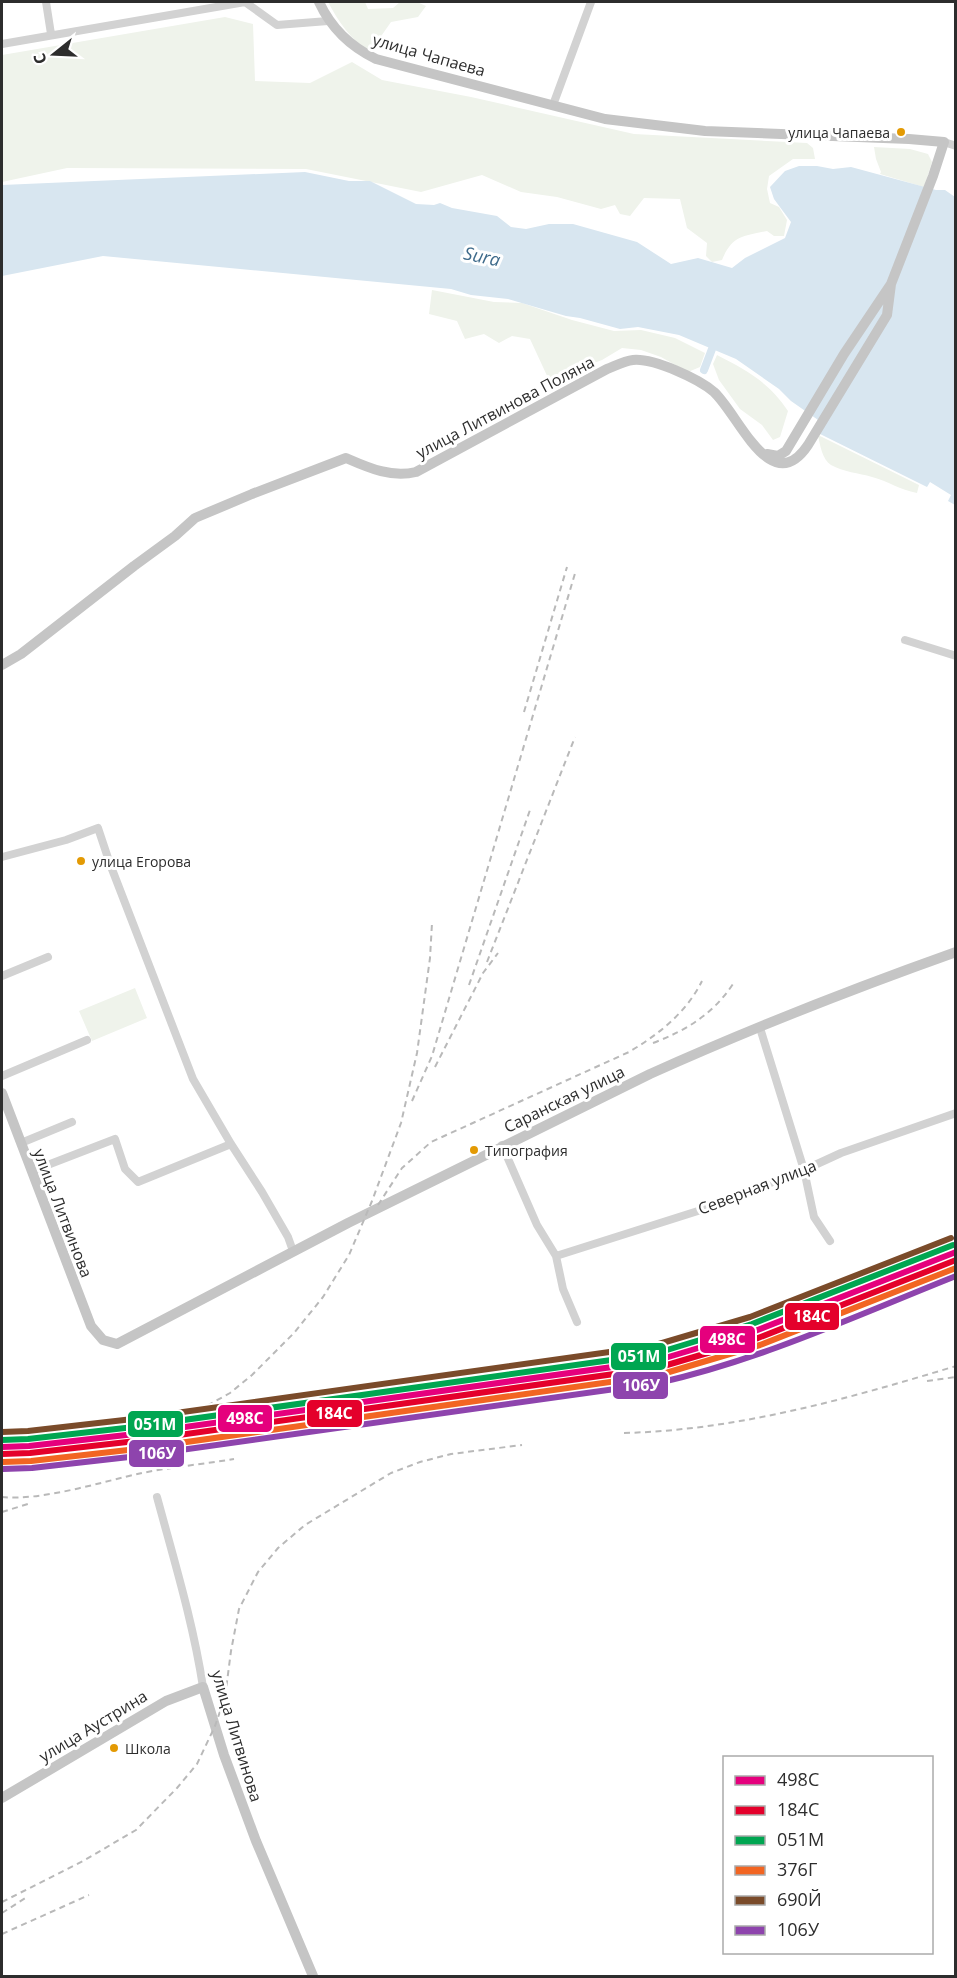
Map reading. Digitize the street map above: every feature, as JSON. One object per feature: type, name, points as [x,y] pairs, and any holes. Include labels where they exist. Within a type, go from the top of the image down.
[{"type":"main road","name":"улица Чапаева","points":[[319,2],[328,21],[358,50],[376,59],[605,119],[705,131],[901,138],[944,142]]},
{"type":"main road","points":[[761,452],[772,456],[782,454],[891,284],[944,142]]},
{"type":"main road","points":[[761,452],[771,460],[784,464],[796,460],[808,445],[887,315],[891,284]]},
{"type":"main road","name":"улица Литвинова Поляна","points":[[2,665],[29,648],[175,536],[195,518],[346,458],[366,467],[392,474],[416,472],[620,364],[632,360],[653,363],[678,372],[709,388],[761,452]]},
{"type":"main road","name":"Саранская улица","points":[[103,1340],[117,1344],[293,1251],[502,1145],[650,1074],[890,976],[956,952]]},
{"type":"main road","name":"улица Литвинова","points":[[2,1093],[91,1326],[103,1340]]},
{"type":"main road","name":"улица Литвинова","points":[[203,1688],[224,1755],[256,1841],[313,1977]]},
{"type":"main road","name":"улица Аустрина","points":[[2,1798],[166,1701],[203,1688]]},
{"type":"street","points":[[46,2],[51,34]]},
{"type":"street","points":[[2,44],[245,2],[277,25],[328,21]]},
{"type":"street","points":[[553,105],[591,2]]},
{"type":"street","name":"улица Чапаева","points":[[944,142],[956,146]]},
{"type":"street","points":[[905,640],[956,656]]},
{"type":"street","points":[[2,857],[66,840],[98,828],[126,908],[194,1079],[288,1237],[293,1251]]},
{"type":"street","points":[[2,976],[48,957]]},
{"type":"street","points":[[760,1028],[804,1170],[814,1217],[830,1241]]},
{"type":"street","points":[[2,1076],[87,1040]]},
{"type":"street","name":"Северная улица","points":[[556,1256],[701,1210],[841,1153],[956,1113]]},
{"type":"street","points":[[21,1143],[72,1122]]},
{"type":"street","points":[[32,1171],[115,1138],[125,1168],[138,1182],[231,1144]]},
{"type":"street","points":[[502,1145],[537,1224],[556,1256],[563,1289],[577,1322]]},
{"type":"street","name":"улица Литвинова","points":[[157,1497],[185,1597],[199,1656],[203,1688]]},
{"type":"shaded area","points":[[328,2],[365,2],[368,9],[393,8],[400,2],[417,2],[426,6],[418,17],[391,22],[370,52],[346,30]]},
{"type":"shaded area","points":[[225,17],[253,24],[255,81],[310,83],[352,62],[382,80],[471,97],[634,134],[807,143],[813,148],[815,159],[793,159],[769,176],[767,189],[770,203],[779,207],[787,220],[784,236],[774,236],[767,231],[739,238],[730,246],[722,260],[712,262],[706,256],[707,243],[687,228],[680,199],[644,198],[630,216],[620,214],[615,205],[601,209],[557,197],[521,192],[482,175],[421,192],[306,169],[67,168],[2,182],[2,55]]},
{"type":"shaded area","points":[[874,147],[910,149],[928,154],[932,162],[924,187],[880,174]]},
{"type":"shaded area","points":[[432,290],[494,302],[522,303],[614,331],[641,330],[675,338],[705,353],[700,367],[688,372],[661,357],[641,350],[622,348],[602,360],[549,380],[530,339],[512,336],[499,343],[484,334],[465,339],[457,321],[429,314]]},
{"type":"shaded area","points":[[717,355],[765,384],[781,401],[788,411],[780,437],[773,440],[762,425],[740,409],[719,380],[713,364]]},
{"type":"shaded area","points":[[818,435],[919,485],[917,493],[831,465],[823,456]]},
{"type":"shaded area","points":[[135,988],[147,1018],[92,1041],[79,1011]]},
{"type":"water","name":"Sura","points":[[799,166],[833,169],[851,167],[936,190],[945,190],[955,197],[955,505],[948,501],[951,495],[930,482],[927,487],[816,432],[821,422],[791,401],[779,389],[736,359],[679,335],[638,327],[620,329],[508,299],[471,295],[451,289],[103,256],[2,276],[2,185],[305,172],[349,181],[370,181],[416,204],[440,203],[452,208],[497,216],[511,227],[526,229],[549,224],[573,224],[637,242],[671,264],[698,258],[732,268],[745,258],[785,238],[791,222],[774,199],[770,187],[785,171]]},
{"type":"waterway","points":[[704,370],[712,349]]},
{"type":"railway","points":[[524,712],[567,567]]},
{"type":"railway","points":[[412,1101],[432,1056],[576,570]]},
{"type":"railway","points":[[487,962],[575,737]]},
{"type":"railway","points":[[469,985],[530,810]]},
{"type":"railway","points":[[147,1423],[203,1408],[230,1393],[252,1375],[294,1333],[323,1297],[349,1255],[401,1123],[417,1053],[430,958],[432,923]]},
{"type":"railway","points":[[435,1067],[483,973],[498,953]]},
{"type":"railway","points":[[378,1205],[402,1168],[431,1142],[629,1052],[671,1022],[688,1003],[702,981]]},
{"type":"railway","points":[[653,1043],[677,1033],[698,1020],[717,1004],[733,984]]},
{"type":"railway","points":[[624,1433],[709,1426],[792,1411],[956,1366]]},
{"type":"railway","points":[[927,1381],[956,1377]]},
{"type":"railway","points":[[2,1902],[83,1861],[136,1830],[197,1764],[215,1726],[225,1697],[239,1609],[258,1572],[278,1548],[305,1525],[391,1473],[451,1454],[522,1445]]},
{"type":"railway","points":[[2,1497],[53,1494],[142,1473],[234,1459]]},
{"type":"railway","points":[[2,1512],[31,1503]]},
{"type":"railway","points":[[2,1934],[89,1895]]},
{"type":"railway","points":[[2,1913],[27,1897]]},
{"type":"transit line","name":"690Й","points":[[2,1432],[133,1419],[652,1346],[750,1317],[951,1238]]},
{"type":"transit line","name":"051М","points":[[2,1440],[134,1427],[654,1354],[752,1324],[953,1245]]},
{"type":"transit line","name":"498С","points":[[2,1447],[135,1434],[655,1361],[755,1331],[956,1252]]},
{"type":"transit line","name":"184С","points":[[2,1454],[136,1441],[657,1368],[758,1338],[956,1260]]},
{"type":"transit line","name":"376Г","points":[[3,1462],[137,1449],[659,1375],[760,1345],[956,1268]]},
{"type":"transit line","name":"106У","points":[[3,1469],[138,1456],[658,1383],[772,1349],[956,1276]]},
{"type":"place","name":"улица Чапаева","points":[[901,132]]},
{"type":"place","name":"улица Егорова","points":[[81,861]]},
{"type":"place","name":"Типография","points":[[474,1150]]},
{"type":"place","name":"Школа","points":[[114,1748]]}]
